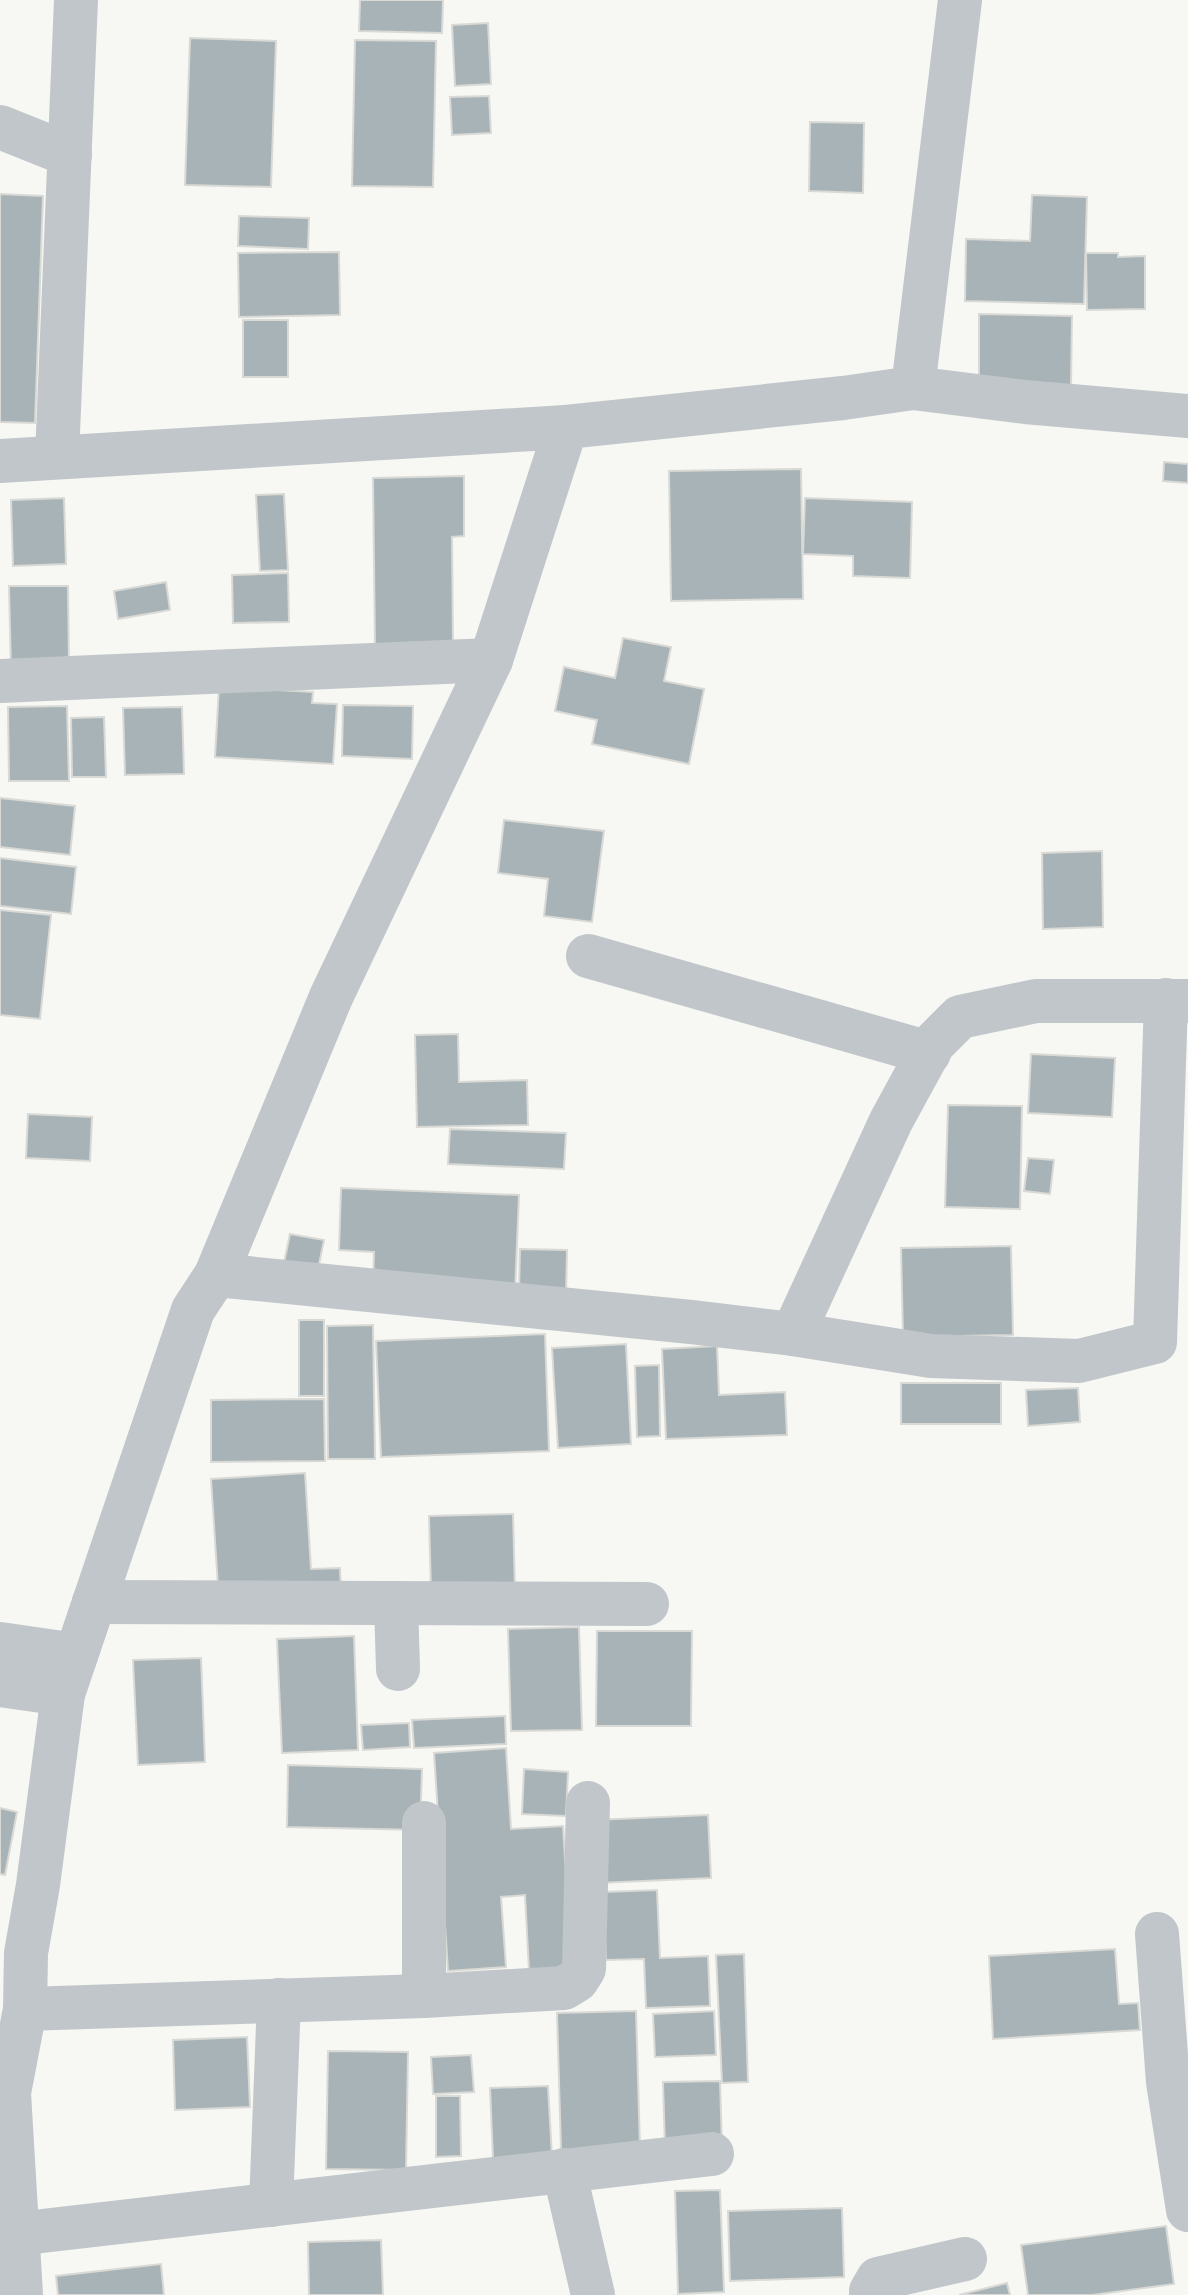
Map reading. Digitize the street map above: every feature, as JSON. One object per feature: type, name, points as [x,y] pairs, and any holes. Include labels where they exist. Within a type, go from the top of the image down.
[{"type":"street","points":[[57,457],[76,0]]},
{"type":"street","points":[[913,388],[960,0]]},
{"type":"street","points":[[0,127],[70,155]]},
{"type":"street","points":[[0,461],[566,427],[913,388],[1025,402],[1188,416]]},
{"type":"street","points":[[21,2295],[9,2093],[25,2009],[26,1953],[70,1674],[193,1310],[216,1275],[331,997],[491,660],[566,427]]},
{"type":"street","points":[[0,681],[491,660]]},
{"type":"street","points":[[588,956],[929,1053]]},
{"type":"street","points":[[216,1275],[793,1334],[931,1356],[1079,1361],[1155,1342],[1173,1277],[1177,1001],[1036,1001],[960,1017],[933,1044],[891,1121],[793,1334]]},
{"type":"street","points":[[94,1602],[647,1604]]},
{"type":"street","points":[[396,1603],[398,1669]]},
{"type":"street","points":[[0,1644],[70,1674]]},
{"type":"street","points":[[0,1685],[70,1674]]},
{"type":"street","points":[[25,2009],[424,1996],[564,1988],[577,1980],[584,1969],[588,1803]]},
{"type":"street","points":[[424,1823],[424,1996]]},
{"type":"street","points":[[1157,1934],[1168,2082],[1188,2210]]},
{"type":"street","points":[[271,2205],[279,2000]]},
{"type":"street","points":[[16,2234],[712,2154]]},
{"type":"street","points":[[564,2170],[593,2295]]},
{"type":"street","points":[[871,2295],[878,2279],[965,2259]]},
{"type":"building","points":[[360,0],[443,0],[442,33],[359,31]]},
{"type":"building","points":[[488,23],[491,84],[455,86],[452,25]]},
{"type":"building","points":[[190,38],[276,41],[271,187],[185,185]]},
{"type":"building","points":[[355,40],[436,41],[433,187],[352,186]]},
{"type":"building","points":[[489,96],[491,133],[452,135],[450,97]]},
{"type":"building","points":[[810,122],[864,123],[863,193],[809,191]]},
{"type":"building","points":[[0,194],[43,196],[35,423],[0,422]]},
{"type":"building","points":[[1032,195],[1087,197],[1084,304],[965,301],[966,239],[1030,241]]},
{"type":"building","points":[[239,216],[309,218],[308,249],[238,246]]},
{"type":"building","points":[[339,252],[340,315],[239,317],[238,253]]},
{"type":"building","points":[[1086,253],[1145,256],[1145,309],[1087,310]]},
{"type":"building","points":[[979,314],[1072,316],[1071,386],[979,384]]},
{"type":"building","points":[[243,320],[288,320],[288,377],[243,377]]},
{"type":"building","points":[[1164,462],[1188,464],[1188,483],[1163,481]]},
{"type":"building","points":[[801,469],[803,599],[671,601],[669,471]]},
{"type":"building","points":[[464,476],[464,536],[452,537],[453,646],[375,647],[373,478]]},
{"type":"building","points":[[284,494],[288,570],[260,571],[256,495]]},
{"type":"building","points":[[64,498],[66,564],[13,566],[11,500]]},
{"type":"building","points":[[805,498],[912,502],[910,578],[853,576],[853,556],[803,554]]},
{"type":"building","points":[[288,573],[289,622],[233,623],[232,575]]},
{"type":"building","points":[[166,582],[170,610],[118,619],[114,591]]},
{"type":"building","points":[[9,586],[68,586],[69,668],[11,670]]},
{"type":"building","points":[[623,638],[671,647],[664,681],[704,689],[689,764],[592,744],[597,720],[555,711],[564,667],[615,678]]},
{"type":"building","points":[[219,687],[313,692],[312,703],[337,704],[333,764],[215,757]]},
{"type":"building","points":[[343,705],[413,706],[412,759],[342,756]]},
{"type":"building","points":[[67,706],[69,781],[9,781],[8,707]]},
{"type":"building","points":[[182,707],[184,774],[125,775],[123,708]]},
{"type":"building","points":[[104,717],[106,777],[72,777],[71,718]]},
{"type":"building","points":[[0,798],[75,806],[70,855],[0,847]]},
{"type":"building","points":[[504,820],[604,831],[592,922],[544,916],[548,879],[498,873]]},
{"type":"building","points":[[1102,851],[1103,927],[1043,929],[1042,853]]},
{"type":"building","points":[[0,858],[76,867],[71,914],[0,906]]},
{"type":"building","points":[[0,910],[51,915],[40,1019],[0,1015]]},
{"type":"building","points":[[458,1034],[459,1082],[527,1080],[528,1125],[417,1127],[415,1035]]},
{"type":"building","points":[[1031,1054],[1115,1058],[1112,1117],[1028,1113]]},
{"type":"building","points":[[948,1105],[1022,1106],[1020,1209],[945,1207]]},
{"type":"building","points":[[28,1114],[92,1117],[90,1161],[26,1158]]},
{"type":"building","points":[[450,1129],[566,1133],[564,1169],[448,1164]]},
{"type":"building","points":[[1028,1158],[1054,1160],[1050,1194],[1024,1191]]},
{"type":"building","points":[[341,1188],[519,1195],[515,1292],[373,1286],[374,1252],[339,1250]]},
{"type":"building","points":[[290,1234],[324,1240],[315,1284],[281,1277]]},
{"type":"building","points":[[1011,1246],[1013,1335],[903,1337],[901,1248]]},
{"type":"building","points":[[520,1249],[567,1250],[566,1295],[519,1294]]},
{"type":"building","points":[[299,1320],[324,1320],[324,1396],[299,1396]]},
{"type":"building","points":[[373,1325],[375,1459],[328,1459],[327,1326]]},
{"type":"building","points":[[545,1334],[549,1451],[381,1457],[376,1341]]},
{"type":"building","points":[[626,1344],[631,1444],[558,1448],[552,1348]]},
{"type":"building","points":[[717,1346],[719,1395],[785,1392],[787,1435],[666,1439],[662,1349]]},
{"type":"building","points":[[659,1365],[660,1436],[637,1437],[635,1366]]},
{"type":"building","points":[[901,1383],[1001,1383],[1001,1424],[901,1424]]},
{"type":"building","points":[[1078,1388],[1080,1422],[1028,1426],[1026,1390]]},
{"type":"building","points":[[324,1399],[325,1461],[211,1462],[211,1400]]},
{"type":"building","points":[[305,1473],[311,1569],[340,1568],[341,1594],[219,1602],[211,1479]]},
{"type":"building","points":[[513,1514],[515,1590],[431,1592],[429,1516]]},
{"type":"building","points":[[579,1627],[582,1730],[511,1731],[508,1629]]},
{"type":"building","points":[[597,1631],[692,1631],[691,1726],[596,1726]]},
{"type":"building","points":[[354,1636],[358,1750],[282,1753],[277,1639]]},
{"type":"building","points":[[201,1658],[205,1762],[138,1765],[133,1660]]},
{"type":"building","points":[[505,1716],[506,1744],[414,1748],[412,1720]]},
{"type":"building","points":[[409,1723],[410,1747],[363,1750],[361,1725]]},
{"type":"building","points":[[506,1748],[511,1829],[563,1826],[572,1969],[529,1971],[525,1895],[501,1897],[506,1967],[448,1971],[434,1753]]},
{"type":"building","points":[[288,1765],[422,1769],[420,1830],[287,1827]]},
{"type":"building","points":[[524,1769],[568,1772],[566,1816],[522,1814]]},
{"type":"building","points":[[0,1808],[17,1812],[5,1875],[0,1874]]},
{"type":"building","points":[[708,1815],[711,1878],[598,1883],[595,1820]]},
{"type":"building","points":[[657,1890],[660,1958],[708,1956],[710,2006],[646,2008],[644,1959],[606,1960],[603,1892]]},
{"type":"building","points":[[1115,1949],[1119,2004],[1138,2003],[1140,2030],[993,2039],[989,1956]]},
{"type":"building","points":[[744,1954],[748,2082],[722,2083],[716,1955]]},
{"type":"building","points":[[636,2011],[640,2147],[561,2150],[557,2013]]},
{"type":"building","points":[[714,2011],[716,2055],[655,2057],[653,2014]]},
{"type":"building","points":[[247,2037],[250,2107],[175,2110],[173,2040]]},
{"type":"building","points":[[328,2051],[408,2052],[406,2170],[326,2169]]},
{"type":"building","points":[[471,2055],[474,2092],[433,2094],[431,2057]]},
{"type":"building","points":[[720,2081],[722,2146],[665,2148],[663,2082]]},
{"type":"building","points":[[548,2086],[552,2157],[493,2159],[490,2088]]},
{"type":"building","points":[[436,2096],[460,2096],[461,2156],[436,2157]]},
{"type":"building","points":[[720,2190],[724,2292],[678,2294],[675,2191]]},
{"type":"building","points":[[842,2208],[844,2277],[730,2281],[728,2211]]},
{"type":"building","points":[[1166,2226],[1174,2284],[1092,2295],[1028,2295],[1021,2245]]},
{"type":"building","points":[[381,2240],[383,2295],[309,2295],[308,2242]]},
{"type":"building","points":[[161,2264],[164,2295],[58,2295],[56,2276]]},
{"type":"building","points":[[1007,2283],[1010,2295],[959,2295]]}]
